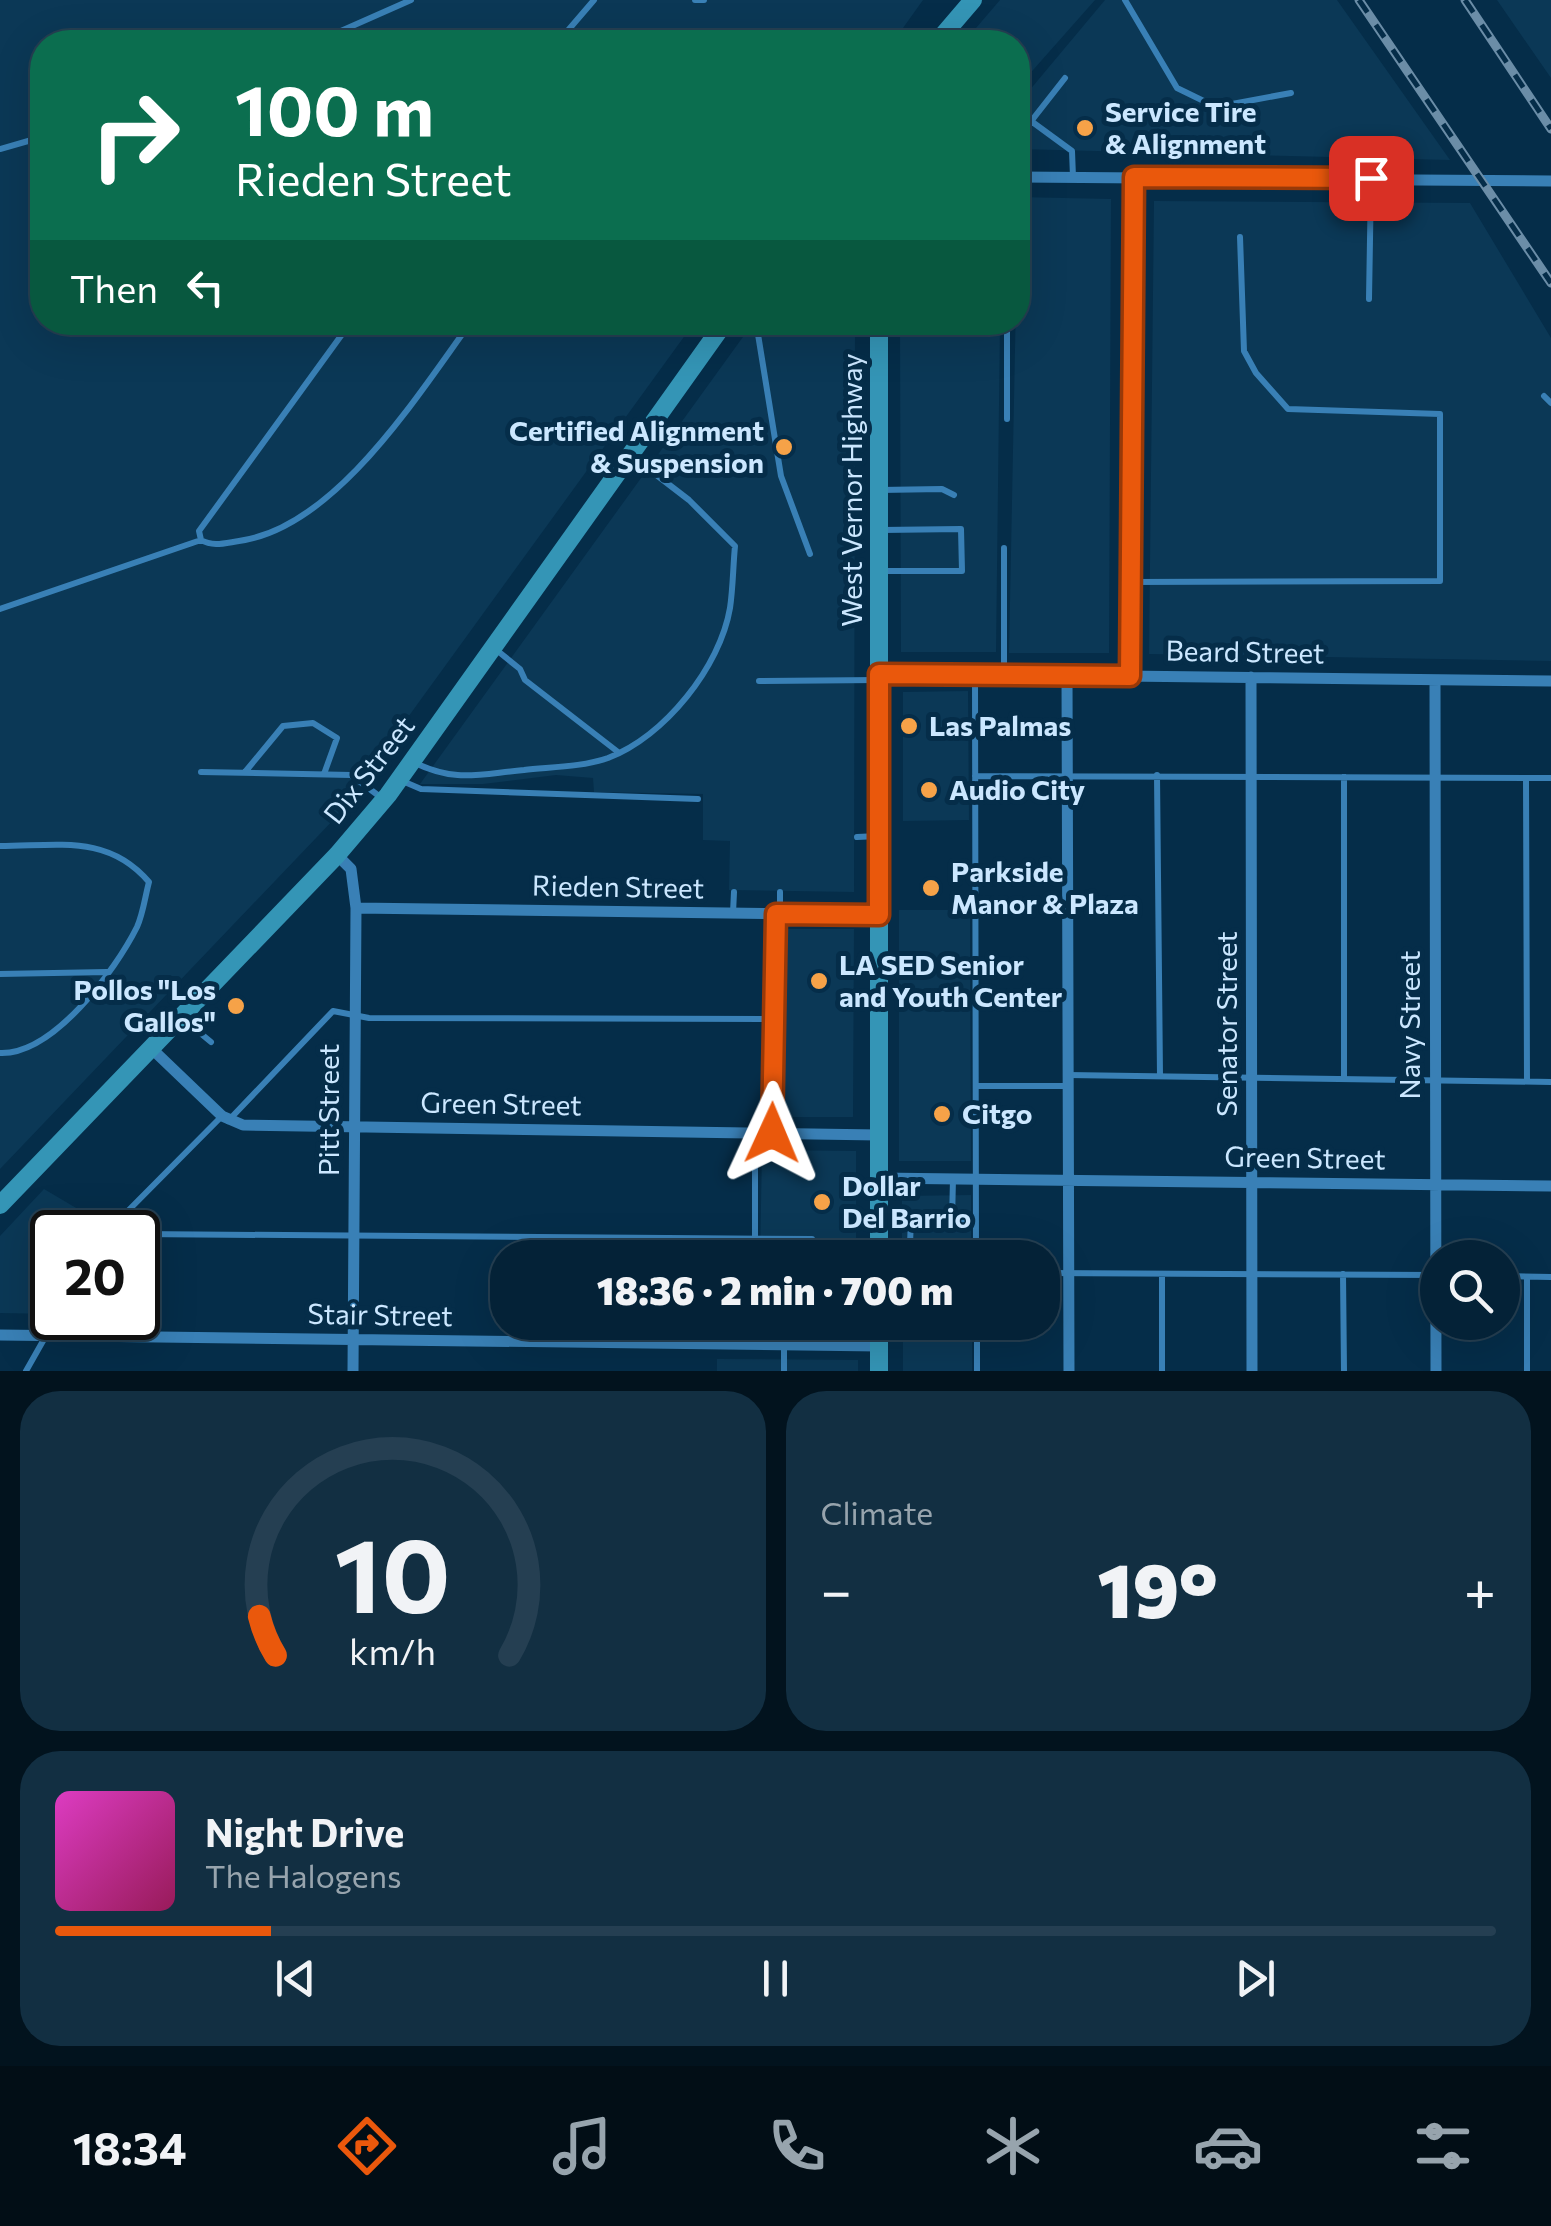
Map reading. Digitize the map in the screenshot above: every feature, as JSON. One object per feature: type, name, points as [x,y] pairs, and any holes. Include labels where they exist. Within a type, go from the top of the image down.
[{"type":"street","points":[[948,30],[973,0]]},
{"type":"street","points":[[1030,177],[1551,181]]},
{"type":"street","points":[[1130,676],[1134,177]]},
{"type":"street","name":"Dix Street","points":[[0,1205],[337,855],[384,800],[716,335]]},
{"type":"street","name":"West Vernor Highway","points":[[879,335],[879,1240]]},
{"type":"street","points":[[1068,675],[1069,1371]]},
{"type":"street","name":"Beard Street","points":[[879,676],[1551,681]]},
{"type":"street","name":"Senator Street","points":[[1252,677],[1252,1371]]},
{"type":"street","name":"Navy Street","points":[[1435,680],[1437,1240]]},
{"type":"street","name":"Pitt Street","points":[[337,855],[351,869],[356,908],[353,1371]]},
{"type":"street","name":"Rieden Street","points":[[356,908],[879,915]]},
{"type":"street","points":[[151,1048],[226,1119]]},
{"type":"street","name":"Green Street","points":[[226,1119],[243,1125],[879,1134]]},
{"type":"street","name":"Green Street","points":[[879,1178],[1551,1186]]},
{"type":"street","name":"Stair Street","points":[[0,1335],[30,1335]]},
{"type":"street","name":"Stair Street","points":[[160,1337],[880,1346]]},
{"type":"street","points":[[880,1340],[880,1371]]},
{"type":"street","name":"Navy Street","points":[[1436,1340],[1436,1371]]},
{"type":"lane","points":[[343,30],[411,0]]},
{"type":"lane","points":[[568,30],[594,0]]},
{"type":"lane","points":[[695,0],[704,0]]},
{"type":"lane","points":[[1125,0],[1177,88],[1216,107],[1291,93]]},
{"type":"lane","points":[[1064,78],[1031,120],[1072,151],[1072,177]]},
{"type":"lane","points":[[0,149],[30,140]]},
{"type":"lane","points":[[1369,299],[1371,178]]},
{"type":"lane","points":[[1131,582],[1440,581],[1440,414],[1288,409],[1256,372],[1244,351],[1240,237]]},
{"type":"lane","points":[[201,540],[200,530],[342,335]]},
{"type":"lane","points":[[0,609],[201,540],[210,545],[256,538],[326,501],[414,400],[461,335]]},
{"type":"lane","points":[[758,335],[780,476],[810,554]]},
{"type":"lane","points":[[1007,335],[1007,420]]},
{"type":"lane","points":[[1544,396],[1551,403]]},
{"type":"lane","points":[[412,762],[444,778],[572,765],[618,752],[637,742],[676,707],[714,655],[730,609],[734,546],[690,500],[631,455]]},
{"type":"lane","points":[[879,490],[942,489],[954,495]]},
{"type":"lane","points":[[879,530],[961,529],[962,571],[879,572]]},
{"type":"lane","points":[[1004,548],[1004,674]]},
{"type":"lane","points":[[494,648],[525,680],[618,752]]},
{"type":"lane","points":[[975,674],[976,1240]]},
{"type":"lane","points":[[759,681],[879,676]]},
{"type":"lane","points":[[245,773],[283,726],[313,723],[337,738],[324,774]]},
{"type":"lane","points":[[201,772],[351,774],[384,800]]},
{"type":"lane","points":[[975,776],[1551,778]]},
{"type":"lane","points":[[1157,776],[1160,1076]]},
{"type":"lane","points":[[1344,776],[1344,1079]]},
{"type":"lane","points":[[1526,778],[1527,1082]]},
{"type":"lane","points":[[399,780],[420,789],[698,799]]},
{"type":"lane","points":[[857,837],[879,836]]},
{"type":"lane","points":[[0,846],[97,846],[132,861],[149,882],[138,926],[107,972],[62,1026],[16,1054],[0,1053]]},
{"type":"lane","points":[[733,913],[734,892]]},
{"type":"lane","points":[[772,1133],[780,892]]},
{"type":"lane","points":[[0,974],[107,972]]},
{"type":"lane","points":[[130,1210],[334,1012],[774,1020]]},
{"type":"lane","points":[[181,1018],[211,1042]]},
{"type":"lane","points":[[976,1086],[1160,1076],[1551,1082]]},
{"type":"lane","points":[[754,1238],[756,1133]]},
{"type":"lane","points":[[952,1220],[953,1179]]},
{"type":"lane","points":[[910,1240],[911,1218],[976,1220]]},
{"type":"lane","points":[[160,1234],[812,1240]]},
{"type":"lane","points":[[1060,1274],[1420,1275]]},
{"type":"lane","points":[[1162,1274],[1162,1371]]},
{"type":"lane","points":[[1344,1274],[1344,1371]]},
{"type":"lane","points":[[1520,1277],[1551,1278]]},
{"type":"lane","points":[[1527,1277],[1527,1371]]},
{"type":"lane","points":[[26,1371],[43,1340]]},
{"type":"lane","points":[[756,1340],[756,1345]]},
{"type":"lane","points":[[976,1340],[976,1371]]},
{"type":"lane","points":[[784,1345],[784,1371]]},
{"type":"shaded area","points":[[0,0],[923,0],[902,30],[30,30],[30,335],[685,335],[353,793],[358,794],[0,1169]]},
{"type":"shaded area","points":[[1000,0],[1095,0],[1030,73],[1030,30],[974,30]]},
{"type":"shaded area","points":[[1105,0],[1337,0],[1450,160],[1030,149],[1030,90]]},
{"type":"shaded area","points":[[1497,0],[1551,0],[1551,78]]},
{"type":"shaded area","points":[[1030,197],[1111,199],[1109,653],[1009,653],[1015,335],[1030,335]]},
{"type":"shaded area","points":[[1154,201],[1470,203],[1551,338],[1551,661],[1149,654]]},
{"type":"shaded area","points":[[744,335],[855,335],[854,892],[729,890],[730,841],[703,840],[703,794],[594,792],[593,778],[556,775],[483,784],[420,784]]},
{"type":"shaded area","points":[[900,335],[1000,335],[996,652],[901,652]]},
{"type":"shaded area","points":[[968,691],[969,820],[903,821],[903,692]]},
{"type":"shaded area","points":[[899,910],[970,910],[971,1161],[899,1161]]},
{"type":"shaded area","points":[[783,929],[854,929],[853,1117],[782,1117]]},
{"type":"shaded area","points":[[762,1150],[856,1151],[856,1240],[760,1240]]},
{"type":"shaded area","points":[[44,1189],[80,1210],[30,1210],[30,1314],[0,1313],[0,1236]]},
{"type":"shaded area","points":[[971,1195],[971,1240],[902,1240],[902,1196]]},
{"type":"shaded area","points":[[903,1340],[972,1340],[972,1371],[903,1371]]},
{"type":"shaded area","points":[[717,1359],[858,1360],[858,1371],[717,1371]]},
{"type":"railway","points":[[1359,0],[1551,283]]},
{"type":"railway","points":[[1465,0],[1551,129]]},
{"type":"place","name":"Service Tire & Alignment","points":[[1085,128]]},
{"type":"place","name":"Certified Alignment & Suspension","points":[[784,447]]},
{"type":"place","name":"Las Palmas","points":[[909,726]]},
{"type":"place","name":"Audio City","points":[[929,790]]},
{"type":"place","name":"Parkside Manor & Plaza","points":[[931,888]]},
{"type":"place","name":"LA SED Senior and Youth Center","points":[[819,981]]},
{"type":"place","name":"Pollos \"Los Gallos\"","points":[[236,1006]]},
{"type":"place","name":"Citgo","points":[[942,1114]]},
{"type":"place","name":"Dollar Del Barrio","points":[[822,1202]]},
{"type":"route","points":[[772,1133],[776,914],[879,915],[879,674],[1130,676],[1134,177],[1371,178]]}]
